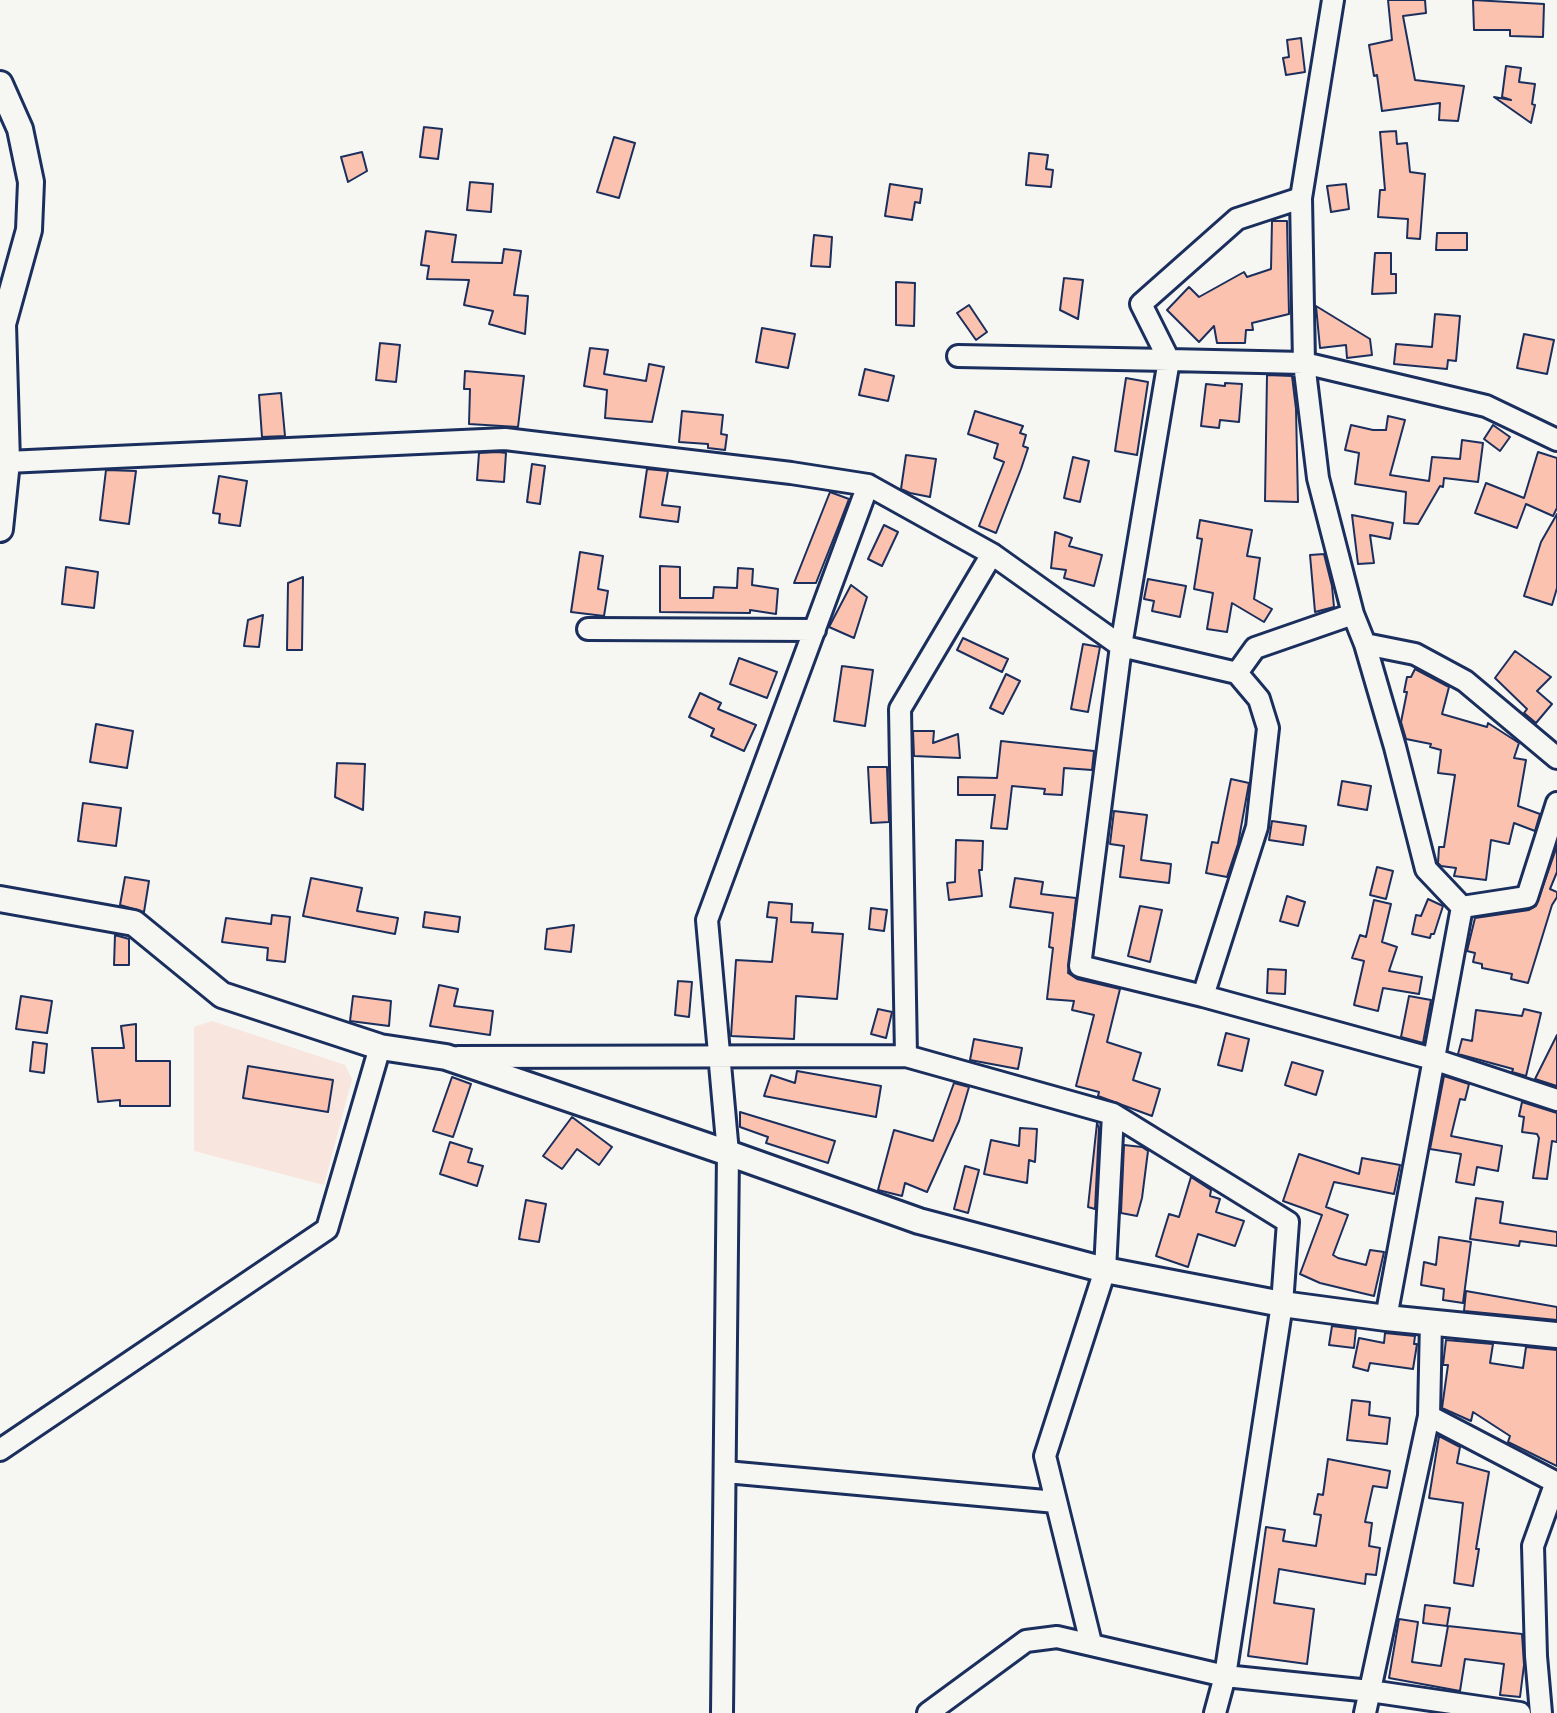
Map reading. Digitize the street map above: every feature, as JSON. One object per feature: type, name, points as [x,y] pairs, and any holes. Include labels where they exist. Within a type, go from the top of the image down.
[{"type":"street","points":[[1333,0],[1301,198],[1304,363],[1318,478],[1353,614],[1365,644],[1426,869],[1462,907]]},
{"type":"street","points":[[0,84],[20,129],[31,182],[29,230],[3,324],[7,462],[0,529]]},
{"type":"street","points":[[1301,198],[1237,219],[1141,304],[1169,360],[1121,646],[1080,966],[1433,1059],[1557,1100]]},
{"type":"street","points":[[958,356],[1304,363],[1486,406],[1557,440]]},
{"type":"street","points":[[7,462],[505,439],[868,485],[992,554],[1121,646],[1237,673],[1259,699],[1268,728],[1257,827],[1203,996]]},
{"type":"street","points":[[722,1713],[728,1153],[707,920],[868,485]]},
{"type":"street","points":[[906,1056],[900,709],[992,554]]},
{"type":"street","points":[[1237,673],[1255,648],[1353,614]]},
{"type":"street","points":[[588,629],[815,630]]},
{"type":"street","points":[[1365,644],[1415,654],[1465,681],[1557,758]]},
{"type":"street","points":[[1462,907],[1527,897],[1557,803]]},
{"type":"street","points":[[0,899],[134,923],[222,995],[380,1047],[446,1057],[906,1056],[1113,1114],[1288,1222],[1282,1304],[1225,1676],[1215,1713]]},
{"type":"street","points":[[1386,1318],[1462,907]]},
{"type":"street","points":[[0,1450],[327,1229],[380,1047]]},
{"type":"street","points":[[446,1057],[919,1221],[1105,1270],[1282,1304],[1557,1335]]},
{"type":"street","points":[[1091,1643],[1045,1456],[1105,1270],[1113,1114]]},
{"type":"street","points":[[1365,1713],[1429,1416],[1431,1321]]},
{"type":"street","points":[[1429,1416],[1556,1483],[1533,1546],[1541,1713]]},
{"type":"street","points":[[726,1472],[1056,1502]]},
{"type":"street","points":[[928,1713],[1026,1641],[1057,1637],[1225,1676],[1370,1691],[1520,1713]]},
{"type":"street","points":[[1536,1656],[1557,1658]]},
{"type":"shaded area","points":[[212,1021],[345,1065],[352,1079],[324,1185],[194,1151],[194,1027]]},
{"type":"building","points":[[1388,0],[1425,0],[1426,13],[1403,16],[1415,80],[1464,86],[1458,121],[1439,120],[1440,103],[1382,111],[1369,45],[1392,40]]},
{"type":"building","points":[[1473,0],[1544,4],[1543,37],[1510,36],[1510,30],[1474,30]]},
{"type":"building","points":[[1301,38],[1305,72],[1286,75],[1283,58],[1289,57],[1287,40]]},
{"type":"building","points":[[1506,66],[1521,68],[1519,82],[1535,84],[1531,123],[1494,97],[1511,100],[1502,97]]},
{"type":"building","points":[[424,127],[442,129],[438,159],[420,157]]},
{"type":"building","points":[[1396,131],[1397,144],[1407,143],[1410,172],[1425,174],[1420,239],[1407,238],[1408,219],[1378,217],[1380,190],[1385,190],[1380,132]]},
{"type":"building","points":[[614,137],[635,143],[619,198],[597,192]]},
{"type":"building","points":[[362,152],[367,171],[348,182],[341,157]]},
{"type":"building","points":[[1029,153],[1048,155],[1046,169],[1053,170],[1051,187],[1026,185]]},
{"type":"building","points":[[470,182],[493,184],[491,212],[467,210]]},
{"type":"building","points":[[890,184],[922,189],[920,203],[915,202],[912,220],[885,216]]},
{"type":"building","points":[[1346,184],[1349,209],[1331,212],[1327,186]]},
{"type":"building","points":[[1272,221],[1287,221],[1289,314],[1252,323],[1253,330],[1246,330],[1245,343],[1217,343],[1214,326],[1199,342],[1167,310],[1189,287],[1199,297],[1244,272],[1247,277],[1271,269]]},
{"type":"building","points":[[426,231],[456,235],[452,262],[502,263],[504,249],[521,251],[514,295],[528,296],[525,334],[489,324],[493,311],[464,305],[469,280],[427,279],[429,266],[421,265]]},
{"type":"building","points":[[1437,233],[1467,233],[1467,250],[1436,250]]},
{"type":"building","points":[[814,235],[832,237],[830,267],[811,266]]},
{"type":"building","points":[[1375,253],[1391,253],[1391,274],[1396,274],[1396,293],[1372,294]]},
{"type":"building","points":[[1064,278],[1083,280],[1078,319],[1060,310]]},
{"type":"building","points":[[896,282],[915,283],[914,326],[896,325]]},
{"type":"building","points":[[969,305],[987,332],[976,340],[957,313]]},
{"type":"building","points":[[1316,306],[1370,339],[1372,355],[1347,358],[1346,345],[1320,348]]},
{"type":"building","points":[[1435,314],[1460,316],[1456,361],[1448,360],[1447,369],[1394,364],[1396,344],[1432,347]]},
{"type":"building","points":[[762,328],[795,334],[788,368],[756,362]]},
{"type":"building","points":[[1524,334],[1554,340],[1547,374],[1517,368]]},
{"type":"building","points":[[380,343],[400,345],[396,382],[376,380]]},
{"type":"building","points":[[590,348],[608,350],[604,374],[646,381],[649,364],[664,367],[652,422],[605,418],[607,390],[584,386]]},
{"type":"building","points":[[865,369],[894,376],[888,401],[859,395]]},
{"type":"building","points":[[465,371],[524,376],[518,427],[469,424],[470,389],[464,389]]},
{"type":"building","points":[[1267,375],[1292,376],[1296,409],[1298,502],[1265,501]]},
{"type":"building","points":[[1126,378],[1148,382],[1137,455],[1115,451]]},
{"type":"building","points":[[1225,383],[1242,384],[1239,422],[1220,420],[1219,428],[1201,426],[1206,384],[1225,386]]},
{"type":"building","points":[[281,393],[285,436],[262,437],[259,395]]},
{"type":"building","points":[[682,411],[723,415],[721,434],[727,435],[725,450],[708,448],[708,444],[679,442]]},
{"type":"building","points":[[975,411],[1023,426],[1020,433],[1026,435],[1023,446],[1028,448],[996,533],[979,526],[1004,462],[994,458],[998,444],[968,434]]},
{"type":"building","points":[[1388,416],[1405,420],[1390,475],[1429,481],[1432,457],[1460,459],[1462,440],[1483,443],[1478,482],[1444,478],[1443,487],[1440,486],[1418,524],[1404,523],[1406,492],[1355,484],[1359,453],[1345,450],[1351,425],[1386,430]]},
{"type":"building","points":[[1493,425],[1510,437],[1500,451],[1484,439]]},
{"type":"building","points":[[1538,452],[1557,458],[1557,508],[1553,516],[1526,504],[1517,528],[1475,513],[1486,483],[1524,498]]},
{"type":"building","points":[[479,453],[506,453],[504,482],[477,480]]},
{"type":"building","points":[[906,455],[936,459],[930,497],[901,489]]},
{"type":"building","points":[[1073,457],[1089,461],[1080,502],[1064,498]]},
{"type":"building","points":[[532,464],[545,466],[540,504],[527,502]]},
{"type":"building","points":[[647,469],[668,471],[662,505],[680,507],[678,522],[640,517]]},
{"type":"building","points":[[106,470],[136,471],[129,524],[100,520]]},
{"type":"building","points":[[219,476],[247,481],[240,526],[219,523],[220,514],[213,513]]},
{"type":"building","points":[[830,492],[849,499],[839,525],[816,583],[794,583]]},
{"type":"building","points":[[1557,514],[1557,588],[1552,605],[1524,596],[1541,542]]},
{"type":"building","points":[[1352,515],[1393,523],[1390,539],[1370,535],[1374,563],[1358,564]]},
{"type":"building","points":[[1200,520],[1252,530],[1247,556],[1260,558],[1254,599],[1272,609],[1264,622],[1232,603],[1227,632],[1207,629],[1213,593],[1194,589],[1202,539],[1197,538]]},
{"type":"building","points":[[884,525],[898,532],[882,566],[868,559]]},
{"type":"building","points":[[1055,532],[1072,538],[1069,546],[1102,555],[1094,586],[1064,578],[1066,570],[1051,568]]},
{"type":"building","points":[[580,552],[603,556],[598,589],[608,591],[604,616],[571,612]]},
{"type":"building","points":[[1324,554],[1334,607],[1315,612],[1310,555]]},
{"type":"building","points":[[660,566],[680,567],[680,598],[713,598],[714,587],[737,588],[738,568],[753,569],[752,585],[778,589],[776,614],[750,610],[750,613],[660,612]]},
{"type":"building","points":[[66,567],[98,572],[94,608],[62,604]]},
{"type":"building","points":[[303,577],[302,650],[287,650],[288,583]]},
{"type":"building","points":[[1148,579],[1186,586],[1180,617],[1152,611],[1154,601],[1144,599]]},
{"type":"building","points":[[851,585],[867,597],[854,638],[829,627]]},
{"type":"building","points":[[263,615],[259,647],[244,646],[248,620]]},
{"type":"building","points":[[963,638],[1008,659],[1002,672],[957,650]]},
{"type":"building","points":[[1083,644],[1100,647],[1088,712],[1071,709]]},
{"type":"building","points":[[1515,651],[1551,677],[1537,691],[1552,704],[1536,723],[1524,713],[1527,709],[1495,678]]},
{"type":"building","points":[[739,658],[777,672],[767,698],[730,684]]},
{"type":"building","points":[[842,666],[873,670],[865,726],[834,721]]},
{"type":"building","points":[[1415,669],[1449,687],[1442,714],[1487,727],[1488,723],[1519,743],[1514,758],[1526,760],[1518,806],[1540,814],[1535,831],[1514,823],[1509,844],[1491,840],[1486,880],[1454,876],[1456,868],[1438,863],[1439,847],[1444,847],[1455,775],[1438,773],[1441,750],[1430,747],[1431,744],[1406,739],[1401,722],[1407,692],[1404,692],[1407,677],[1411,677]]},
{"type":"building","points":[[1006,674],[1020,681],[1003,714],[990,708]]},
{"type":"building","points":[[700,693],[721,703],[718,709],[756,725],[744,751],[711,736],[714,729],[689,717]]},
{"type":"building","points":[[96,724],[133,731],[127,768],[90,762]]},
{"type":"building","points":[[913,731],[934,731],[933,743],[958,734],[960,758],[914,756]]},
{"type":"building","points":[[1001,741],[1094,751],[1092,770],[1064,768],[1062,795],[1044,794],[1045,789],[1012,786],[1007,829],[991,828],[995,795],[958,795],[958,777],[997,778]]},
{"type":"building","points":[[337,763],[365,764],[363,810],[335,797]]},
{"type":"building","points":[[868,767],[887,767],[889,822],[871,823]]},
{"type":"building","points":[[1231,779],[1249,783],[1238,844],[1227,877],[1206,873],[1212,842],[1218,843]]},
{"type":"building","points":[[1342,781],[1371,786],[1367,810],[1338,805]]},
{"type":"building","points":[[83,803],[121,808],[116,846],[78,841]]},
{"type":"building","points":[[1114,811],[1147,815],[1141,860],[1171,864],[1169,883],[1120,877],[1124,846],[1110,844]]},
{"type":"building","points":[[1272,821],[1306,826],[1303,845],[1269,840]]},
{"type":"building","points":[[956,840],[983,841],[982,870],[979,870],[982,896],[949,900],[947,883],[955,882]]},
{"type":"building","points":[[1557,846],[1557,872],[1550,889],[1557,892],[1557,897],[1528,983],[1511,979],[1512,974],[1482,968],[1482,964],[1473,962],[1475,953],[1467,951],[1475,918],[1529,910],[1536,906]]},
{"type":"building","points":[[1377,867],[1393,871],[1386,899],[1370,895]]},
{"type":"building","points":[[125,877],[149,881],[144,912],[120,905]]},
{"type":"building","points":[[311,878],[362,888],[357,911],[398,918],[395,934],[303,916]]},
{"type":"building","points":[[1015,878],[1043,882],[1041,894],[1076,898],[1068,973],[1077,979],[1120,989],[1107,1042],[1141,1053],[1133,1080],[1160,1089],[1152,1116],[1098,1096],[1099,1092],[1076,1086],[1094,1015],[1072,1010],[1074,1001],[1047,999],[1053,948],[1049,947],[1053,913],[1010,907]]},
{"type":"building","points":[[1287,896],[1305,902],[1298,926],[1280,921]]},
{"type":"building","points":[[1428,899],[1443,906],[1430,938],[1412,934],[1416,915],[1421,916]]},
{"type":"building","points":[[1374,900],[1391,904],[1382,942],[1397,947],[1389,971],[1422,977],[1419,994],[1383,988],[1378,1011],[1354,1005],[1364,961],[1352,958],[1360,935],[1366,937]]},
{"type":"building","points":[[769,902],[792,904],[791,922],[813,923],[812,932],[843,934],[837,999],[796,996],[794,1039],[731,1036],[736,960],[772,962],[777,918],[767,917]]},
{"type":"building","points":[[1140,906],[1162,910],[1150,962],[1128,956]]},
{"type":"building","points":[[871,908],[887,910],[884,931],[869,929]]},
{"type":"building","points":[[425,912],[460,917],[458,932],[423,927]]},
{"type":"building","points":[[272,915],[290,917],[285,962],[267,960],[268,948],[222,942],[226,918],[271,924]]},
{"type":"building","points":[[574,925],[571,952],[545,949],[547,929]]},
{"type":"building","points":[[115,935],[129,939],[129,965],[114,965]]},
{"type":"building","points":[[1268,969],[1286,970],[1285,994],[1267,993]]},
{"type":"building","points":[[678,981],[692,982],[689,1017],[675,1015]]},
{"type":"building","points":[[439,985],[458,989],[454,1006],[493,1011],[490,1035],[430,1026]]},
{"type":"building","points":[[21,996],[52,1001],[47,1033],[16,1029]]},
{"type":"building","points":[[353,996],[391,1001],[389,1026],[350,1021]]},
{"type":"building","points":[[1409,996],[1431,1000],[1423,1043],[1401,1037]]},
{"type":"building","points":[[878,1009],[892,1012],[886,1038],[871,1034]]},
{"type":"building","points":[[1524,1009],[1541,1013],[1526,1076],[1512,1072],[1513,1069],[1458,1054],[1462,1039],[1472,1041],[1476,1010],[1522,1016]]},
{"type":"building","points":[[136,1024],[136,1061],[170,1061],[170,1106],[120,1106],[120,1100],[98,1102],[92,1048],[124,1048],[121,1026]]},
{"type":"building","points":[[1226,1033],[1249,1039],[1242,1071],[1218,1065]]},
{"type":"building","points":[[1557,1035],[1557,1086],[1535,1079]]},
{"type":"building","points":[[974,1039],[1022,1048],[1018,1069],[970,1060]]},
{"type":"building","points":[[33,1042],[47,1044],[44,1073],[30,1071]]},
{"type":"building","points":[[1292,1062],[1323,1071],[1316,1095],[1285,1085]]},
{"type":"building","points":[[248,1066],[333,1080],[328,1112],[243,1098]]},
{"type":"building","points":[[797,1071],[881,1086],[876,1117],[764,1096],[771,1075],[795,1083]]},
{"type":"building","points":[[1444,1076],[1469,1084],[1465,1100],[1460,1099],[1451,1136],[1502,1146],[1498,1171],[1477,1167],[1474,1185],[1456,1182],[1461,1154],[1430,1149]]},
{"type":"building","points":[[452,1077],[471,1084],[453,1137],[433,1131]]},
{"type":"building","points":[[954,1083],[969,1087],[959,1121],[927,1192],[905,1183],[902,1196],[878,1190],[894,1130],[933,1141]]},
{"type":"building","points":[[1522,1102],[1557,1113],[1557,1142],[1552,1141],[1547,1179],[1533,1178],[1539,1138],[1537,1134],[1522,1132],[1524,1117],[1519,1116]]},
{"type":"building","points":[[740,1112],[835,1141],[828,1163],[766,1143],[768,1137],[740,1127]]},
{"type":"building","points":[[572,1117],[612,1147],[599,1165],[577,1149],[562,1169],[543,1156]]},
{"type":"building","points":[[1097,1123],[1099,1128],[1095,1209],[1088,1207]]},
{"type":"building","points":[[1020,1128],[1037,1129],[1035,1162],[1029,1160],[1027,1183],[984,1174],[991,1140],[1019,1146]]},
{"type":"building","points":[[450,1142],[472,1149],[468,1162],[483,1166],[477,1186],[440,1174]]},
{"type":"building","points":[[1124,1145],[1142,1147],[1148,1151],[1137,1216],[1121,1213]]},
{"type":"building","points":[[1299,1154],[1359,1174],[1362,1158],[1400,1165],[1394,1194],[1334,1182],[1326,1207],[1348,1215],[1333,1255],[1366,1265],[1370,1250],[1384,1252],[1374,1296],[1320,1283],[1300,1274],[1322,1215],[1283,1201]]},
{"type":"building","points":[[965,1166],[979,1170],[968,1213],[954,1209]]},
{"type":"building","points":[[1191,1177],[1211,1190],[1210,1196],[1220,1199],[1216,1212],[1244,1221],[1235,1246],[1198,1234],[1188,1267],[1156,1256],[1169,1214],[1179,1217]]},
{"type":"building","points":[[1476,1198],[1503,1202],[1500,1223],[1557,1232],[1557,1246],[1520,1241],[1519,1246],[1470,1239]]},
{"type":"building","points":[[526,1200],[546,1204],[539,1242],[519,1239]]},
{"type":"building","points":[[1439,1237],[1471,1242],[1463,1303],[1443,1300],[1444,1289],[1421,1285],[1424,1262],[1436,1265]]},
{"type":"building","points":[[1466,1291],[1557,1307],[1557,1320],[1464,1311]]},
{"type":"building","points":[[1332,1326],[1356,1329],[1354,1348],[1329,1345]]},
{"type":"building","points":[[1385,1333],[1415,1336],[1414,1344],[1417,1344],[1413,1369],[1370,1363],[1368,1371],[1353,1367],[1359,1338],[1384,1343]]},
{"type":"building","points":[[1446,1340],[1493,1344],[1490,1363],[1523,1368],[1526,1347],[1557,1350],[1557,1466],[1508,1442],[1510,1436],[1473,1412],[1471,1421],[1442,1408],[1448,1365],[1443,1365]]},
{"type":"building","points":[[1352,1400],[1370,1402],[1369,1415],[1390,1418],[1387,1444],[1347,1440]]},
{"type":"building","points":[[1439,1436],[1460,1447],[1457,1463],[1489,1472],[1473,1586],[1454,1583],[1463,1503],[1429,1498]]},
{"type":"building","points":[[1328,1459],[1390,1471],[1387,1488],[1373,1486],[1365,1522],[1372,1523],[1369,1546],[1380,1548],[1376,1575],[1366,1574],[1365,1584],[1279,1569],[1274,1603],[1314,1609],[1307,1664],[1248,1656],[1266,1527],[1285,1530],[1283,1541],[1316,1546],[1321,1515],[1314,1514],[1318,1494],[1323,1495]]},
{"type":"building","points":[[1425,1605],[1450,1608],[1447,1626],[1423,1623]]},
{"type":"building","points":[[1399,1619],[1418,1622],[1412,1662],[1441,1666],[1448,1626],[1522,1634],[1524,1665],[1520,1697],[1500,1695],[1504,1664],[1465,1659],[1460,1691],[1389,1678]]}]
